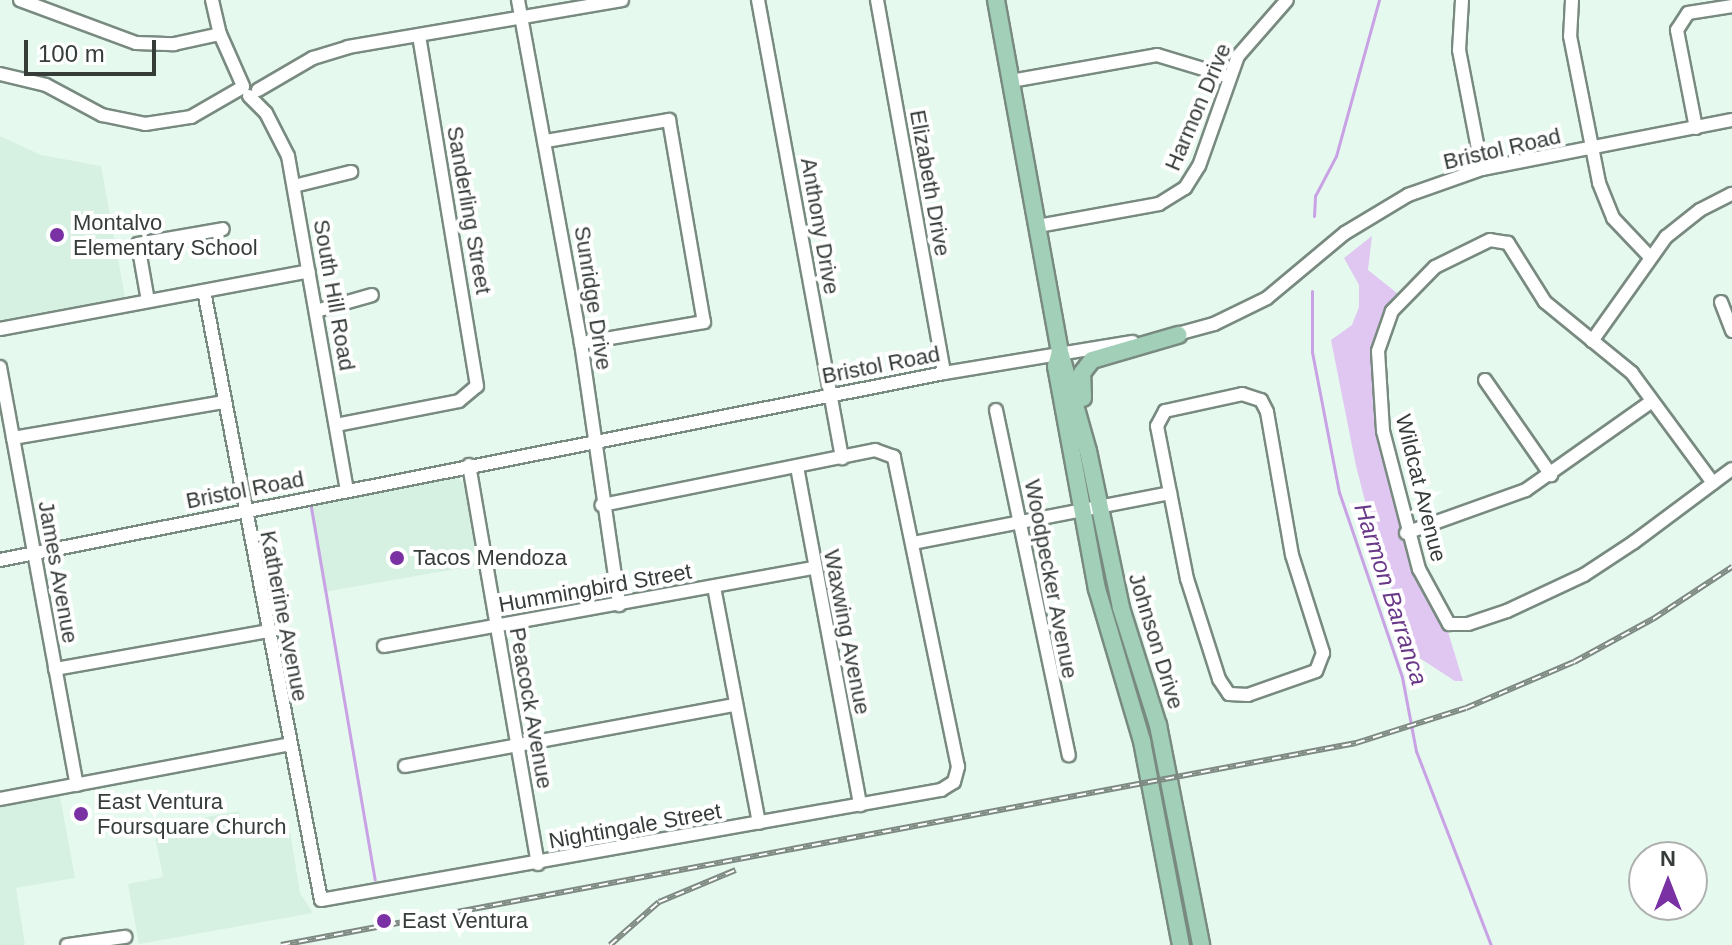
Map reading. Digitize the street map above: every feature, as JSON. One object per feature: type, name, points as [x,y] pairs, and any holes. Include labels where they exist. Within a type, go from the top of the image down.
[{"type":"main road","name":"Johnson Drive","points":[[996,0],[1060,352],[1088,451],[1101,606],[1147,762],[1181,945]]},
{"type":"main road","points":[[1088,451],[1084,367],[1099,356],[1178,335]]},
{"type":"main road","name":"Johnson Drive","points":[[1060,352],[1056,366],[1091,508],[1127,634],[1158,725],[1200,945]]},
{"type":"street","points":[[20,0],[136,43],[183,43],[220,34]]},
{"type":"street","name":"South Hill Road","points":[[212,0],[220,34],[236,67],[284,143],[347,490]]},
{"type":"street","name":"Sunridge Drive","points":[[518,0],[581,343],[601,505],[619,605]]},
{"type":"street","points":[[0,74],[46,85],[102,115],[131,123],[177,121],[330,51],[622,0]]},
{"type":"street","name":"Anthony Drive","points":[[758,0],[842,458]]},
{"type":"street","name":"Elizabeth Drive","points":[[877,0],[944,373]]},
{"type":"street","name":"Harmon Drive","points":[[1038,226],[1159,204],[1177,195],[1195,174],[1242,49],[1287,0]]},
{"type":"street","points":[[1462,0],[1459,50],[1482,169]]},
{"type":"street","points":[[1572,0],[1570,36],[1591,149],[1609,212],[1650,257]]},
{"type":"street","points":[[1696,128],[1678,25],[1688,13],[1732,6]]},
{"type":"street","name":"Sanderling Street","points":[[336,425],[459,401],[475,391],[477,375],[419,36]]},
{"type":"street","points":[[1011,81],[1157,55],[1230,77]]},
{"type":"street","points":[[546,141],[669,120],[704,322],[581,343]]},
{"type":"street","name":"Bristol Road","points":[[0,560],[944,373],[1178,335],[1267,298],[1374,214],[1408,195],[1482,169],[1732,120]]},
{"type":"street","points":[[294,186],[351,172]]},
{"type":"street","points":[[1732,194],[1683,221],[1650,257],[1592,341],[1624,365],[1713,483],[1732,469]]},
{"type":"street","points":[[148,301],[138,244],[223,229]]},
{"type":"street","name":"Wildcat Avenue","points":[[1592,341],[1545,302],[1508,243],[1490,240],[1421,277],[1397,304],[1383,333],[1377,368],[1381,418],[1406,533],[1445,622],[1468,624],[1574,580],[1713,483]]},
{"type":"street","points":[[0,329],[309,271]]},
{"type":"street","name":"Katherine Avenue","points":[[204,291],[287,745],[321,900]]},
{"type":"street","points":[[316,311],[372,295]]},
{"type":"street","points":[[1721,302],[1732,331]]},
{"type":"street","name":"James Avenue","points":[[0,367],[77,785]]},
{"type":"street","points":[[1485,380],[1551,475]]},
{"type":"street","points":[[1255,396],[1267,412],[1292,555],[1321,663],[1316,671],[1248,695],[1229,694],[1219,679],[1187,579],[1170,493],[1159,417],[1165,411],[1255,396]]},
{"type":"street","points":[[1406,533],[1488,508],[1551,475],[1652,401]]},
{"type":"street","points":[[13,438],[223,402]]},
{"type":"street","name":"Woodpecker Avenue","points":[[996,410],[1069,755]]},
{"type":"street","points":[[601,505],[842,458],[888,452],[898,463],[913,543],[1170,493]]},
{"type":"street","name":"Peacock Avenue","points":[[469,465],[538,864]]},
{"type":"street","name":"Waxwing Avenue","points":[[797,467],[813,568],[860,805]]},
{"type":"street","name":"Nightingale Street","points":[[321,900],[538,864],[941,790],[954,782],[958,767],[913,543]]},
{"type":"street","name":"Hummingbird Street","points":[[384,646],[813,568]]},
{"type":"street","points":[[714,587],[759,823]]},
{"type":"street","points":[[55,669],[268,631]]},
{"type":"street","points":[[405,766],[735,705]]},
{"type":"street","points":[[0,799],[287,745]]},
{"type":"street","points":[[67,945],[125,937]]},
{"type":"shaded area","name":"Montalvo Elementary School","points":[[0,136],[41,155],[101,166],[125,297],[0,320]]},
{"type":"shaded area","points":[[1372,236],[1368,270],[1402,297],[1377,368],[1406,533],[1445,622],[1463,681],[1455,681],[1418,657],[1380,559],[1356,466],[1331,340],[1352,325],[1359,307],[1359,285],[1344,258]]},
{"type":"shaded area","points":[[457,477],[465,485],[479,565],[324,592],[309,505]]},
{"type":"shaded area","points":[[60,796],[75,878],[16,888],[25,945],[0,945],[0,807]]},
{"type":"shaded area","points":[[239,811],[245,839],[290,831],[300,893],[313,913],[139,944],[128,884],[163,877],[153,827]]},
{"type":"waterway","name":"Harmon Barranca","points":[[1314,216],[1315,196],[1336,156],[1379,0]]},
{"type":"waterway","name":"Harmon Barranca","points":[[1312,291],[1312,352],[1339,492],[1402,677],[1416,751],[1491,945]]},
{"type":"waterway","points":[[311,507],[375,880]]},
{"type":"railway","points":[[281,945],[1356,743],[1466,708],[1574,662],[1653,619],[1732,567]]},
{"type":"railway","points":[[610,945],[659,902],[736,870]]},
{"type":"place","name":"Montalvo Elementary School","points":[[57,235]]},
{"type":"place","name":"Tacos Mendoza","points":[[397,558]]},
{"type":"place","name":"East Ventura Foursquare Church","points":[[81,814]]},
{"type":"place","name":"East Ventura","points":[[384,921]]}]
